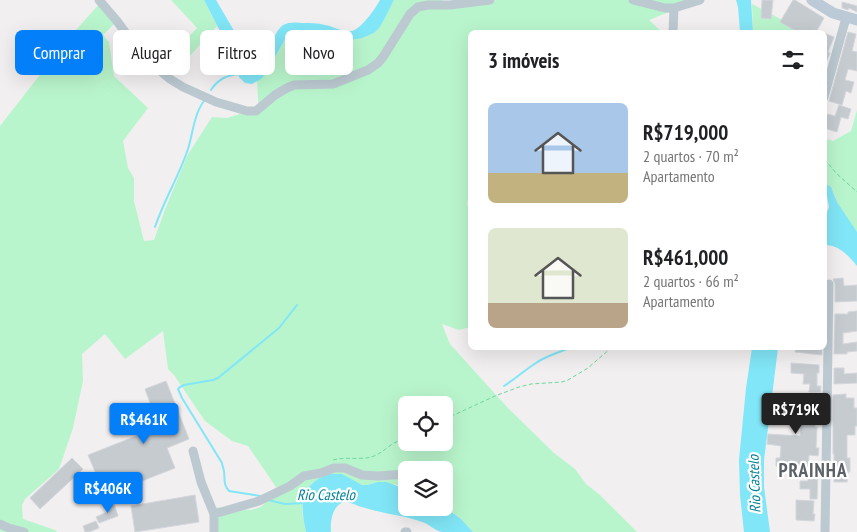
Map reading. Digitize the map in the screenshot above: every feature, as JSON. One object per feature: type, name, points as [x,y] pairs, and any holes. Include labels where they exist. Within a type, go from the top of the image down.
[{"type":"main road","points":[[812,0],[833,13],[851,19]]},
{"type":"street","points":[[99,0],[135,46],[170,79],[216,102],[247,111],[256,111],[275,95],[294,85],[333,84],[368,70],[383,57],[410,14],[418,7],[490,0]]},
{"type":"street","points":[[633,0],[665,8],[674,8],[700,0]]},
{"type":"street","points":[[674,8],[674,30]]},
{"type":"street","points":[[827,88],[851,19]]},
{"type":"street","points":[[825,532],[829,284]]},
{"type":"street","points":[[193,451],[201,482],[214,514],[214,532]]},
{"type":"street","points":[[214,514],[259,501],[290,486],[304,476],[334,468],[345,468],[362,476],[398,475]]},
{"type":"street","points":[[0,524],[24,532]]},
{"type":"path","points":[[827,162],[857,192]]},
{"type":"path","points":[[453,415],[519,387],[568,380],[588,368],[609,350]]},
{"type":"path","points":[[329,462],[342,458],[372,457],[398,442]]},
{"type":"green space","points":[[171,0],[204,0],[217,26],[213,30],[200,30],[200,45],[190,56],[190,35],[197,28]]},
{"type":"green space","points":[[394,0],[443,0],[444,6],[463,7],[497,0],[699,0],[649,20],[660,30],[468,30],[468,328],[459,330],[442,324],[450,344],[507,407],[554,453],[575,469],[586,484],[600,495],[637,532],[473,532],[453,513],[453,461],[398,461],[398,485],[378,482],[362,485],[352,481],[312,483],[302,506],[306,532],[216,532],[214,507],[251,510],[261,507],[278,490],[248,446],[232,441],[205,421],[168,369],[163,331],[125,359],[105,334],[82,354],[83,381],[73,428],[59,469],[25,499],[22,505],[23,519],[57,532],[0,532],[0,126],[40,75],[103,75],[103,35],[109,42],[113,75],[148,108],[123,141],[128,168],[134,178],[134,201],[144,241],[154,240],[187,156],[212,117],[227,118],[243,113],[259,114],[257,81],[264,75],[275,75],[275,57],[285,39],[285,75],[353,75],[353,39],[374,33],[384,20]]},
{"type":"green space","points":[[100,3],[116,22],[103,35],[103,30],[76,30]]},
{"type":"green space","points":[[752,4],[801,30],[753,30]]},
{"type":"green space","points":[[857,110],[857,232],[841,210],[834,193],[827,184],[827,139],[833,141],[851,131]]},
{"type":"water","points":[[204,0],[216,0],[234,30],[219,30]]},
{"type":"water","points":[[380,0],[394,0],[379,28],[374,33],[353,40],[353,30],[372,13]]},
{"type":"water","points":[[736,0],[751,0],[753,30],[740,30]]},
{"type":"water","points":[[295,22],[317,23],[342,30],[285,30],[285,39],[275,57],[275,36],[278,30],[285,24]]},
{"type":"water","points":[[238,75],[265,75],[252,84],[245,83]]},
{"type":"water","points":[[827,185],[831,187],[837,202],[857,232],[857,266],[839,249],[827,245],[827,212],[829,207]]},
{"type":"water","name":"Rio Castelo","points":[[752,350],[778,350],[764,460],[764,487],[770,532],[744,532],[739,460]]},
{"type":"water","name":"Rio Castelo","points":[[329,474],[342,474],[362,485],[386,482],[398,486],[398,515],[344,502],[334,510],[331,532],[306,532],[303,513],[304,497],[312,484]]},
{"type":"water","name":"Rio Castelo","points":[[453,513],[473,532],[442,532],[417,520],[402,516],[453,516]]},
{"type":"building","points":[[762,0],[773,0],[771,19],[761,18]]},
{"type":"building","points":[[793,0],[824,18],[817,30],[794,30],[780,22]]},
{"type":"building","points":[[842,2],[857,6],[857,12],[849,8],[848,10],[842,8]]},
{"type":"building","points":[[848,32],[856,34],[852,51],[857,52],[857,71],[848,69],[845,80],[854,82],[851,93],[846,91],[842,105],[829,101]]},
{"type":"building","points":[[827,34],[834,37],[828,52],[830,53],[827,60]]},
{"type":"building","points":[[839,105],[851,109],[848,119],[841,117],[837,132],[827,129],[827,114],[835,116]]},
{"type":"building","points":[[843,278],[844,286],[857,285],[857,301],[835,302],[835,284],[833,279]]},
{"type":"building","points":[[857,311],[857,331],[843,333],[843,344],[857,342],[857,351],[847,352],[847,354],[834,354],[835,314],[848,314],[848,312]]},
{"type":"building","points":[[796,350],[822,350],[822,355],[795,352]]},
{"type":"building","points":[[791,363],[819,365],[817,386],[821,386],[820,392],[809,392],[810,384],[803,384],[804,374],[791,373]]},
{"type":"building","points":[[834,368],[844,368],[844,374],[857,373],[857,383],[834,384]]},
{"type":"building","points":[[166,381],[189,439],[167,448],[175,468],[114,492],[106,472],[97,476],[88,455],[159,427],[145,389]]},
{"type":"building","points":[[778,394],[797,395],[796,409],[809,410],[809,407],[816,408],[815,427],[817,427],[816,448],[819,448],[818,456],[809,455],[808,468],[776,466],[776,458],[780,458],[781,446],[767,444],[768,434],[800,436],[801,415],[776,412]]},
{"type":"building","points":[[846,394],[846,398],[854,398],[854,408],[857,408],[857,426],[855,426],[855,435],[847,435],[847,458],[850,458],[850,472],[848,472],[847,482],[834,482],[833,395]]},
{"type":"building","points":[[72,458],[83,469],[40,509],[30,498]]},
{"type":"building","points":[[808,470],[818,470],[817,499],[810,499],[810,489],[800,489],[800,481],[808,481]]},
{"type":"building","points":[[87,490],[93,497],[87,503],[80,496]]},
{"type":"building","points":[[195,495],[199,522],[135,532],[131,506]]},
{"type":"building","points":[[796,500],[814,501],[814,521],[796,520]]},
{"type":"building","points":[[114,504],[118,516],[99,523],[96,517],[107,512],[105,507]]},
{"type":"building","points":[[96,521],[99,528],[85,532],[83,526]]},
{"type":"waterway","points":[[211,90],[223,78],[231,75]]},
{"type":"waterway","points":[[155,227],[184,159],[196,118],[204,101]]},
{"type":"waterway","points":[[260,496],[229,491],[225,484],[222,463],[178,389],[184,385],[218,378],[279,328],[297,305]]},
{"type":"waterway","points":[[504,386],[548,356],[564,350]]},
{"type":"waterway","points":[[268,500],[285,504],[305,503]]},
{"type":"district","name":"PRAINHA","points":[[813,470]]}]
